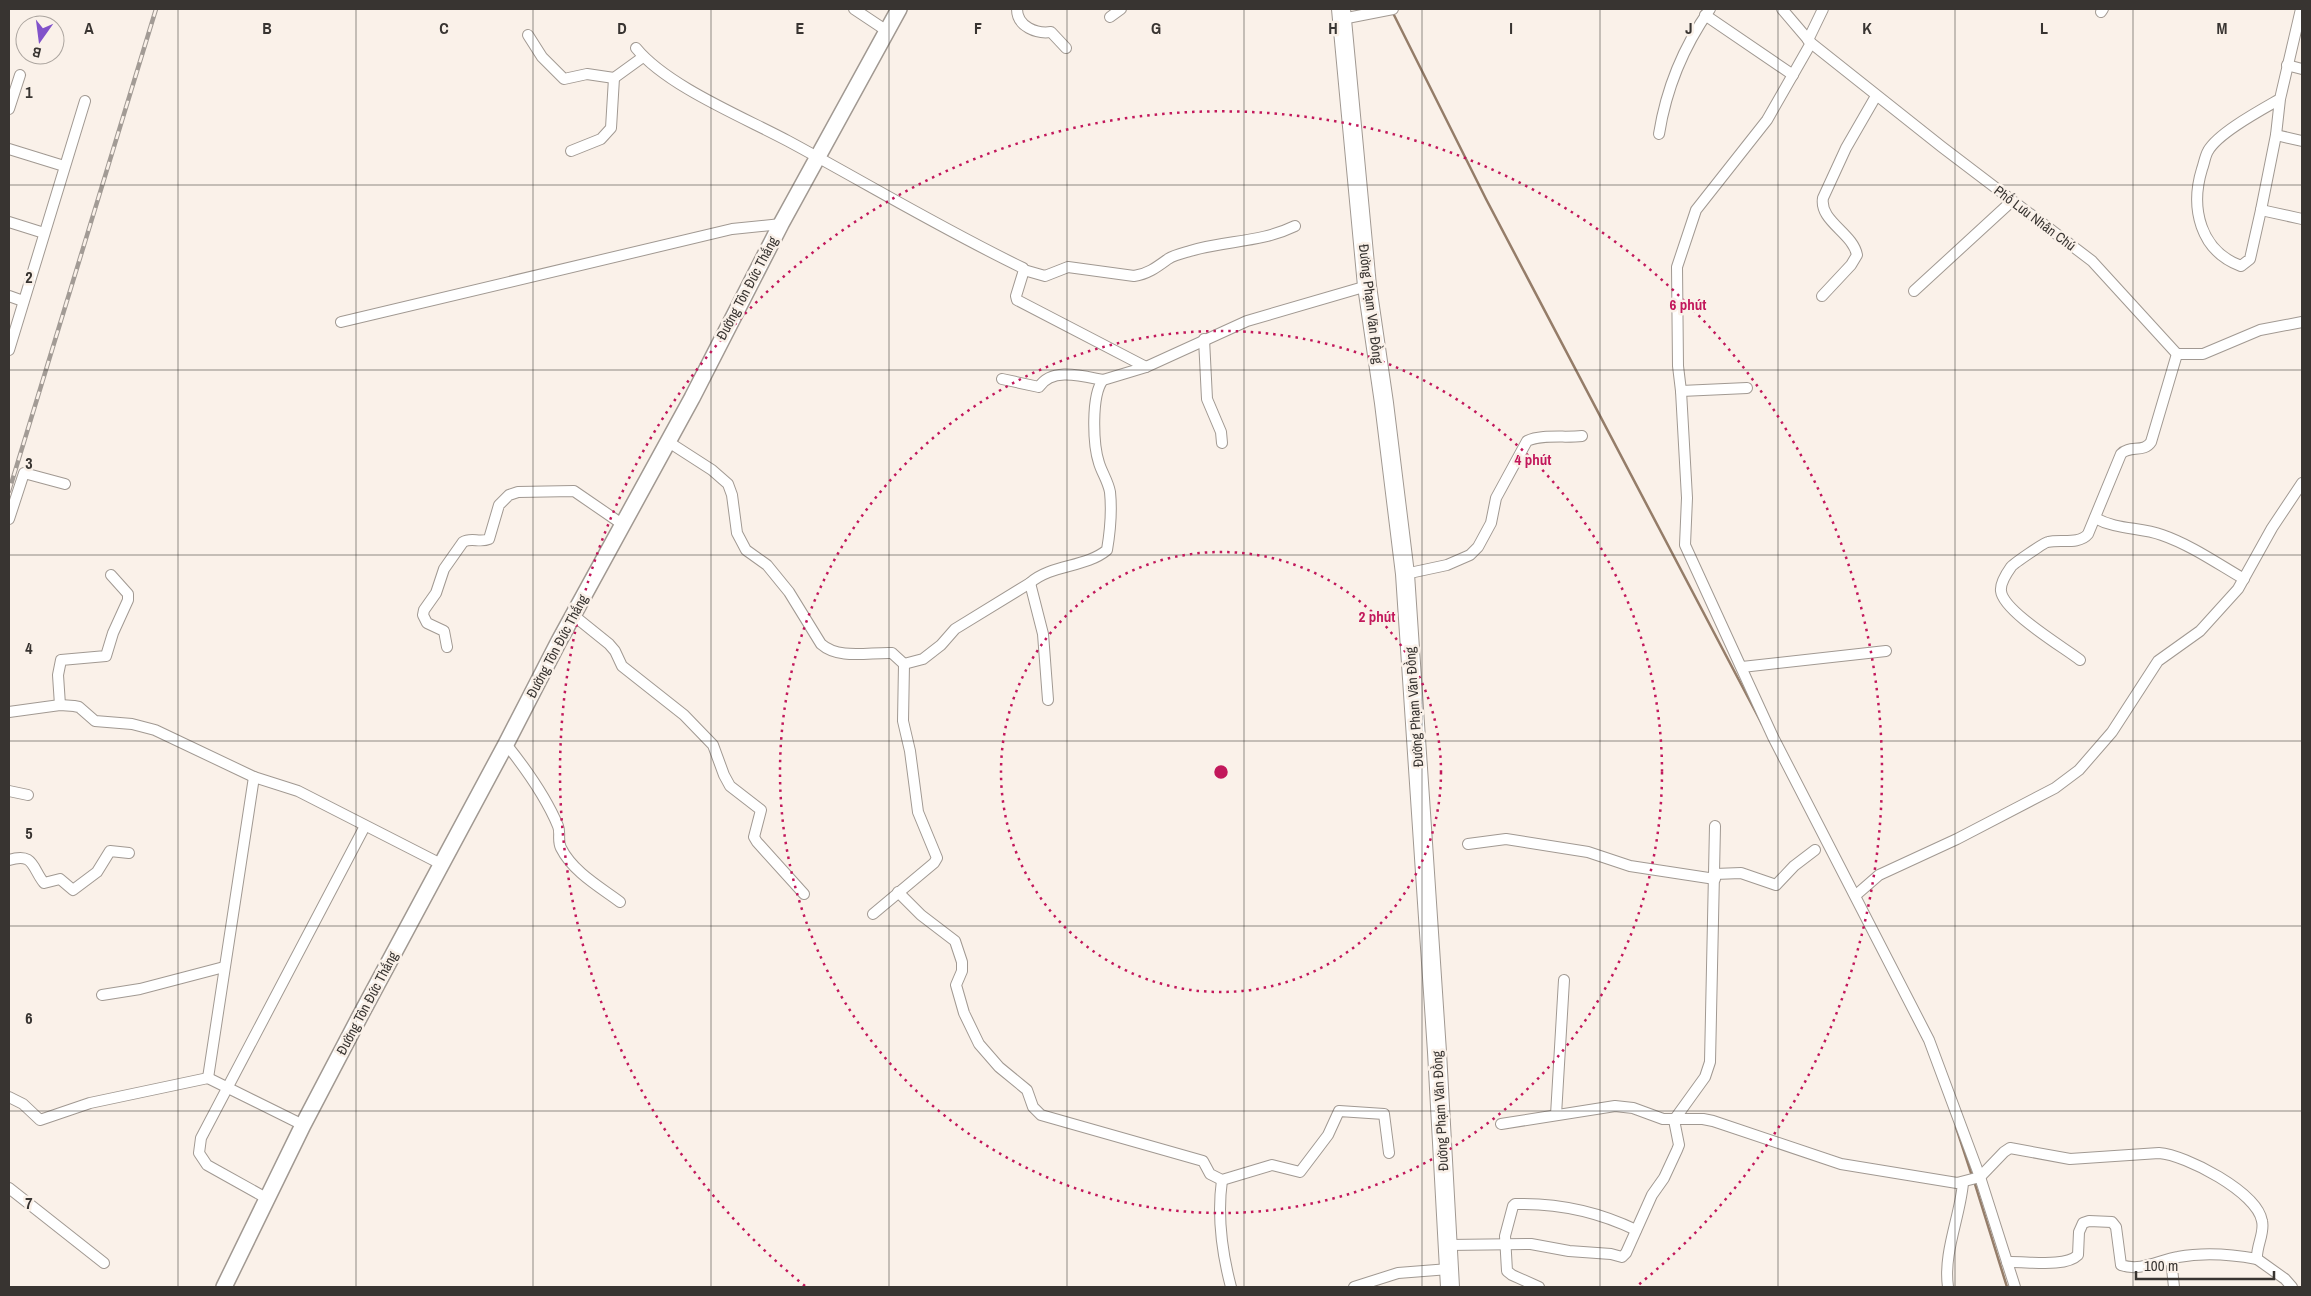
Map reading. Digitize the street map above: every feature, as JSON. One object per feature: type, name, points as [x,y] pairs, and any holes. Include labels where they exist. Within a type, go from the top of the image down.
[{"type":"highway","name":"Đường Phạm Văn Đồng","points":[[1342,14],[1351,135],[1367,286],[1405,574],[1450,1287]]},
{"type":"main road","name":"Đường Tôn Đức Thắng","points":[[224,1287],[303,1125],[573,615],[668,441],[781,224],[899,9]]},
{"type":"street","points":[[854,9],[887,31]]},
{"type":"street","points":[[1017,9],[1017,14],[1031,30],[1044,34],[1052,32],[1066,48]]},
{"type":"street","points":[[1110,17],[1121,9]]},
{"type":"street","points":[[1342,14],[1393,9]]},
{"type":"street","name":"Phố Lưu Nhân Chú","points":[[1782,9],[1810,42],[1876,96],[2092,261],[2177,354]]},
{"type":"street","points":[[1822,9],[1810,42],[1768,120],[1703,200],[1691,223],[1677,267],[1678,366],[1687,498],[1685,545],[1773,737],[1930,1040],[1972,1180],[2007,1262],[2015,1287]]},
{"type":"street","points":[[2280,99],[2218,139],[2208,151],[2200,178],[2196,208],[2205,236],[2227,261],[2241,266],[2250,259],[2276,135],[2280,99],[2301,9]]},
{"type":"street","points":[[1659,134],[1664,106],[1673,80],[1691,38],[1708,12],[1793,75]]},
{"type":"street","points":[[528,34],[542,57],[564,79],[587,74],[614,78],[643,56]]},
{"type":"street","points":[[636,48],[643,56],[682,85],[881,191],[964,240],[1024,270],[1045,276],[1068,267],[1134,276],[1161,266],[1169,259],[1191,251],[1231,242],[1258,240],[1295,226]]},
{"type":"street","points":[[2287,66],[2302,69]]},
{"type":"street","points":[[9,109],[20,75]]},
{"type":"street","points":[[571,151],[601,139],[611,128],[614,78]]},
{"type":"street","points":[[1822,296],[1851,265],[1857,255],[1855,247],[1826,212],[1822,205],[1823,198],[1846,148],[1876,96]]},
{"type":"street","points":[[9,350],[13,315],[23,301],[85,101]]},
{"type":"street","points":[[2276,135],[2302,141]]},
{"type":"street","points":[[9,149],[64,166]]},
{"type":"street","points":[[1914,291],[2012,201]]},
{"type":"street","points":[[2261,210],[2302,218]]},
{"type":"street","points":[[9,222],[44,233]]},
{"type":"street","points":[[341,322],[732,229],[781,224]]},
{"type":"street","points":[[1024,270],[1016,296],[1017,300],[1146,367]]},
{"type":"street","points":[[1002,379],[1039,387],[1046,378],[1051,376],[1078,375],[1102,380],[1146,367],[1204,339],[1262,316],[1367,286]]},
{"type":"street","points":[[9,296],[23,301]]},
{"type":"street","points":[[2080,660],[2014,612],[2001,595],[2001,583],[2015,562],[2047,542],[2085,538],[2121,454],[2127,450],[2144,448],[2151,442],[2177,354],[2203,354],[2260,330],[2302,322]]},
{"type":"street","points":[[1204,339],[1207,399],[1221,432],[1222,443]]},
{"type":"street","points":[[904,664],[923,658],[941,645],[956,629],[1030,583],[1040,574],[1099,557],[1107,550],[1110,492],[1099,462],[1095,411],[1097,390],[1102,380]]},
{"type":"street","points":[[1681,391],[1748,388]]},
{"type":"street","points":[[1405,574],[1447,565],[1470,555],[1478,547],[1491,523],[1496,498],[1527,441],[1546,436],[1560,438],[1582,436]]},
{"type":"street","points":[[668,441],[712,470],[728,484],[732,494],[737,533],[746,550],[766,565],[789,592],[821,644],[828,650],[839,653],[892,653],[904,664],[904,721],[910,750],[918,812],[937,858],[934,863],[873,914]]},
{"type":"street","points":[[9,519],[24,474],[65,484]]},
{"type":"street","points":[[1856,895],[1879,875],[1957,839],[2068,780],[2079,770],[2112,732],[2158,661],[2200,631],[2238,589],[2272,528],[2302,483]]},
{"type":"street","points":[[447,647],[444,632],[427,623],[423,616],[424,610],[436,593],[444,569],[463,542],[466,540],[485,541],[489,539],[500,505],[509,494],[518,492],[574,491],[622,524]]},
{"type":"street","points":[[2095,518],[2115,527],[2152,532],[2173,539],[2244,579]]},
{"type":"street","points":[[60,705],[58,675],[61,660],[106,656],[113,633],[128,600],[128,594],[111,575]]},
{"type":"street","points":[[1030,583],[1043,634],[1048,700]]},
{"type":"street","points":[[573,615],[609,644],[615,651],[622,666],[676,707],[713,745],[730,786],[762,810],[754,837],[757,842],[804,894]]},
{"type":"street","points":[[1742,667],[1886,651]]},
{"type":"street","points":[[9,712],[60,705],[79,707],[95,721],[132,724],[155,730],[254,777],[298,792],[441,864]]},
{"type":"street","points":[[506,744],[536,785],[558,826],[560,848],[586,877],[620,902]]},
{"type":"street","points":[[208,1078],[254,777]]},
{"type":"street","points":[[9,791],[28,795]]},
{"type":"street","points":[[268,1199],[207,1165],[201,1159],[199,1153],[201,1138],[226,1087],[365,826]]},
{"type":"street","points":[[1448,1246],[1531,1244],[1570,1252],[1611,1254],[1622,1257],[1626,1253],[1677,1150],[1678,1144],[1674,1120],[1708,1069],[1715,826]]},
{"type":"street","points":[[1468,844],[1506,839],[1588,852],[1630,866],[1715,877],[1741,873],[1776,885],[1794,866],[1815,850]]},
{"type":"street","points":[[9,860],[22,858],[30,860],[35,865],[44,883],[60,879],[73,890],[96,872],[110,851],[129,853]]},
{"type":"street","points":[[898,892],[921,915],[954,941],[962,962],[962,971],[956,985],[964,1013],[975,1036],[987,1055],[1027,1090],[1036,1112],[1118,1135],[1166,1152],[1196,1158],[1204,1161],[1206,1169],[1210,1174],[1222,1180],[1272,1165],[1300,1172],[1328,1135],[1339,1111],[1384,1114],[1389,1153]]},
{"type":"street","points":[[102,995],[140,989],[224,968]]},
{"type":"street","points":[[1556,1115],[1564,980]]},
{"type":"street","points":[[9,1096],[22,1104],[40,1120],[90,1102],[208,1078],[303,1125]]},
{"type":"street","points":[[1501,1124],[1624,1106],[1656,1118],[1713,1121],[1852,1167],[1972,1180]]},
{"type":"street","points":[[1948,1287],[1949,1255],[1961,1205],[1972,1180],[2010,1148],[2070,1159],[2159,1153],[2180,1156],[2244,1193],[2252,1202],[2262,1222],[2257,1259]]},
{"type":"street","points":[[1222,1180],[1219,1206],[1223,1255],[1231,1287]]},
{"type":"street","points":[[9,1188],[104,1263]]},
{"type":"street","points":[[1540,1287],[1509,1274],[1505,1236],[1515,1204],[1558,1206],[1619,1221],[1636,1230]]},
{"type":"street","points":[[2007,1262],[2062,1263],[2072,1260],[2078,1255],[2078,1232],[2083,1223],[2089,1221],[2112,1222],[2116,1227],[2121,1264],[2137,1268],[2171,1259],[2220,1253],[2257,1259],[2285,1279],[2292,1287]]},
{"type":"street","points":[[2171,1259],[2174,1287]]},
{"type":"street","points":[[1354,1287],[1398,1273],[1449,1269]]},
{"type":"waterway","points":[[1393,13],[1486,199],[1762,724]]},
{"type":"waterway","points":[[1956,1127],[1972,1176]]},
{"type":"waterway","points":[[1974,1181],[2007,1287]]},
{"type":"railway","points":[[9,491],[156,9]]}]
